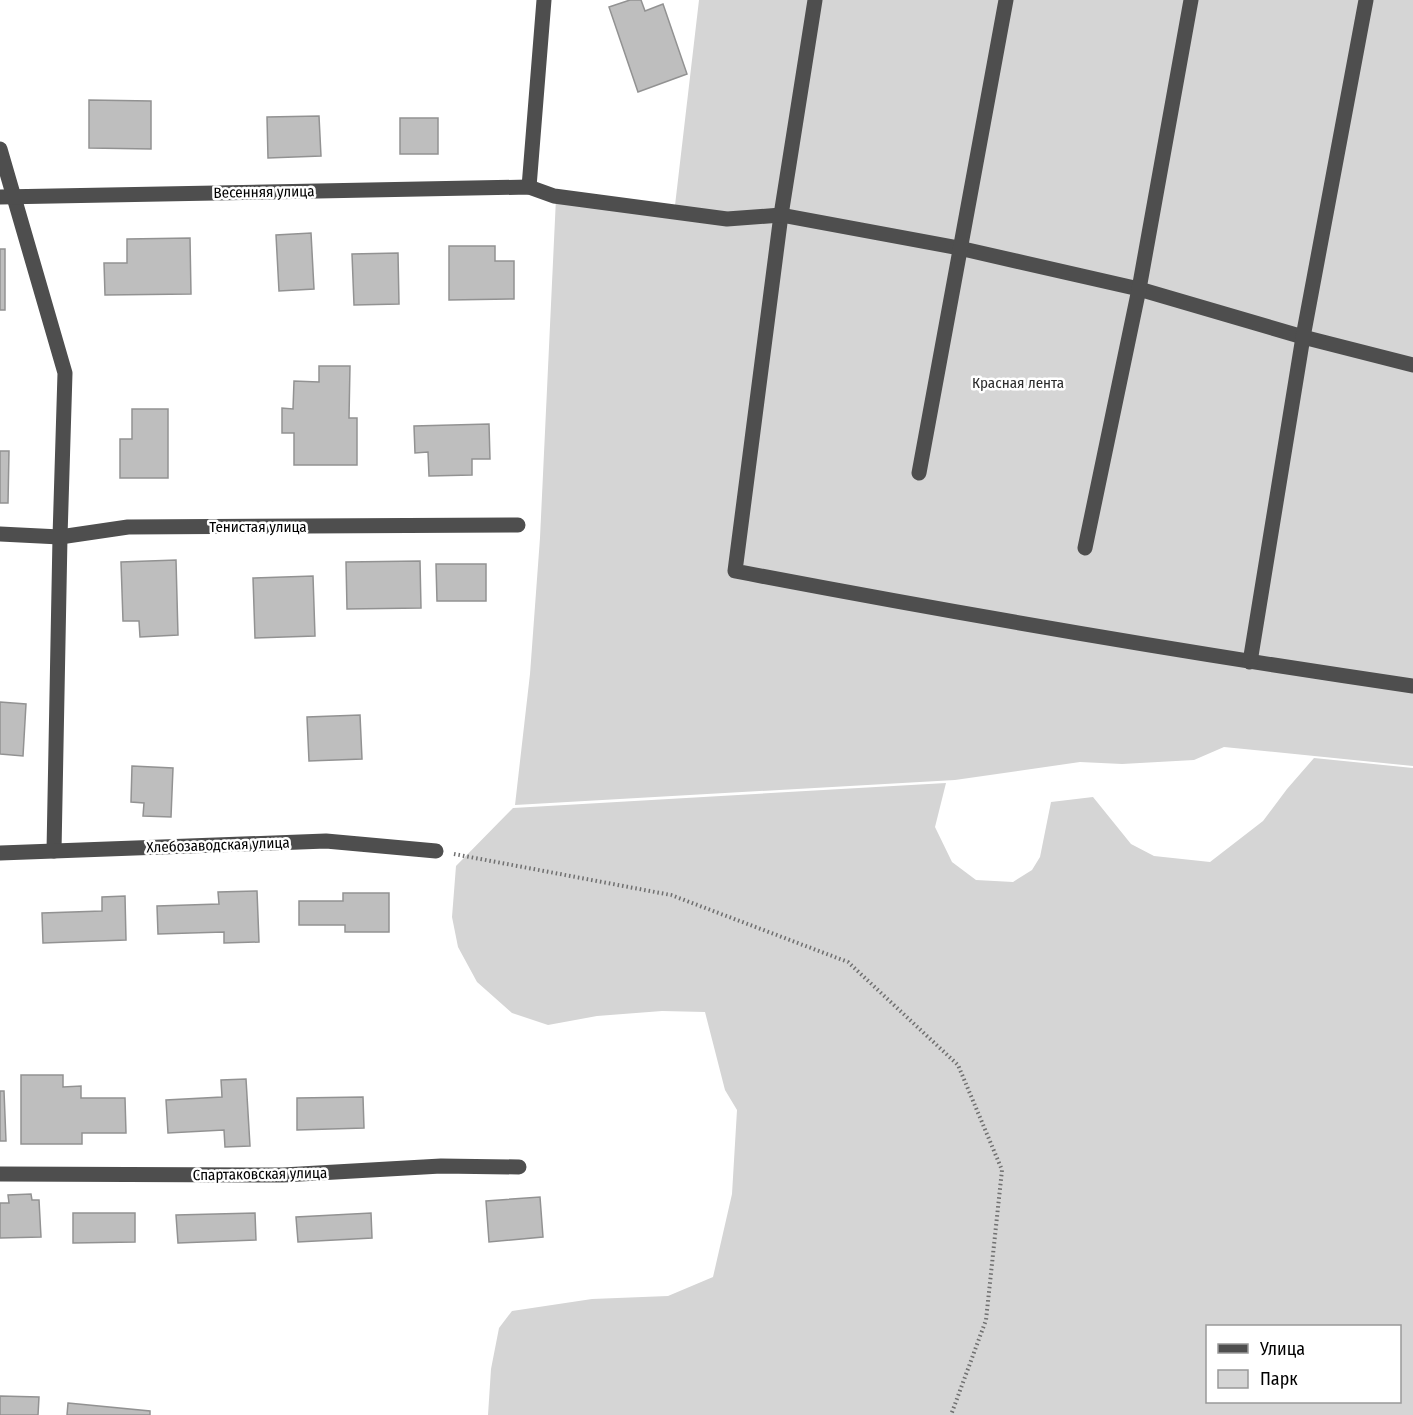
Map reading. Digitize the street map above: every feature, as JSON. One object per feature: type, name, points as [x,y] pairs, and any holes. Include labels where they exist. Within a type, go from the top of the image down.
[{"type":"street","points":[[529,187],[544,0]]},
{"type":"street","points":[[815,0],[781,215],[735,572],[962,614],[1250,662],[1413,686]]},
{"type":"street","points":[[919,473],[1006,0]]},
{"type":"street","points":[[1085,548],[1139,289],[1191,0]]},
{"type":"street","points":[[1250,662],[1303,337],[1366,0]]},
{"type":"street","points":[[0,149],[8,197],[65,374],[54,851]]},
{"type":"street","name":"Весенняя улица","points":[[8,197],[529,187],[554,196],[727,219],[781,215],[959,248],[1139,289],[1303,337],[1413,365]]},
{"type":"street","name":"Тенистая улица","points":[[0,534],[60,537],[128,527],[518,525]]},
{"type":"street","name":"Хлебозаводская улица","points":[[0,853],[326,841],[436,851]]},
{"type":"street","name":"Спартаковская улица","points":[[0,1174],[283,1175],[441,1166],[519,1167]]},
{"type":"path","points":[[436,851],[671,894],[848,962],[958,1065],[1002,1170],[986,1320],[951,1415]]},
{"type":"green space","name":"Красная лента","points":[[699,0],[1413,0],[1413,766],[1224,747],[1194,760],[1122,764],[1080,762],[955,780],[515,805],[530,674],[540,538],[556,198],[674,214]]},
{"type":"green space","points":[[1314,758],[1413,768],[1413,1415],[488,1415],[491,1369],[499,1328],[512,1311],[592,1299],[668,1296],[713,1277],[732,1194],[737,1110],[725,1090],[705,1012],[662,1011],[597,1016],[548,1025],[512,1013],[477,982],[458,947],[452,917],[456,866],[513,808],[946,783],[935,827],[952,862],[976,880],[1013,882],[1032,870],[1040,857],[1051,802],[1093,797],[1131,844],[1154,856],[1210,862],[1263,821]]},
{"type":"building","points":[[630,0],[641,0],[645,11],[663,4],[687,74],[638,92],[609,7]]},
{"type":"building","points":[[89,100],[151,101],[151,149],[89,148]]},
{"type":"building","points":[[319,116],[321,156],[268,158],[267,117]]},
{"type":"building","points":[[400,118],[438,118],[438,154],[400,154]]},
{"type":"building","points":[[311,233],[314,289],[279,291],[276,235]]},
{"type":"building","points":[[190,238],[191,294],[105,295],[104,263],[127,263],[127,239]]},
{"type":"building","points":[[449,246],[495,246],[495,261],[514,261],[514,299],[449,300]]},
{"type":"building","points":[[0,249],[5,249],[5,310],[0,310]]},
{"type":"building","points":[[398,253],[399,304],[354,305],[352,254]]},
{"type":"building","points":[[319,366],[350,366],[349,418],[357,418],[357,465],[294,465],[294,433],[282,433],[282,408],[293,409],[294,381],[319,382]]},
{"type":"building","points":[[132,409],[168,409],[168,478],[120,478],[120,439],[132,439]]},
{"type":"building","points":[[489,424],[490,459],[472,459],[472,475],[429,476],[428,452],[415,453],[414,426]]},
{"type":"building","points":[[0,451],[9,451],[8,503],[0,503]]},
{"type":"building","points":[[176,560],[178,635],[140,637],[139,621],[123,621],[121,562]]},
{"type":"building","points":[[420,561],[421,608],[347,609],[346,562]]},
{"type":"building","points":[[436,564],[486,564],[486,601],[437,601]]},
{"type":"building","points":[[313,576],[315,636],[255,638],[253,578]]},
{"type":"building","points":[[0,702],[26,704],[23,756],[0,754]]},
{"type":"building","points":[[360,715],[362,759],[309,761],[307,717]]},
{"type":"building","points":[[132,766],[173,768],[171,817],[143,816],[144,803],[131,802]]},
{"type":"building","points":[[257,891],[259,942],[224,943],[224,932],[158,934],[157,906],[219,904],[218,892]]},
{"type":"building","points":[[343,893],[389,893],[389,932],[345,932],[345,925],[299,925],[299,901],[343,901]]},
{"type":"building","points":[[125,896],[126,940],[43,943],[42,913],[102,911],[102,897]]},
{"type":"building","points":[[21,1075],[63,1075],[63,1087],[81,1086],[81,1098],[125,1098],[126,1133],[82,1133],[82,1144],[21,1144]]},
{"type":"building","points":[[246,1079],[250,1146],[225,1147],[224,1130],[168,1133],[166,1100],[222,1097],[221,1080]]},
{"type":"building","points":[[0,1091],[4,1091],[6,1141],[0,1141]]},
{"type":"building","points":[[363,1097],[364,1128],[297,1130],[297,1098]]},
{"type":"building","points":[[31,1194],[32,1200],[39,1200],[41,1237],[0,1238],[0,1203],[9,1203],[8,1195]]},
{"type":"building","points":[[540,1197],[543,1237],[489,1242],[486,1201]]},
{"type":"building","points":[[73,1213],[135,1213],[135,1242],[73,1243]]},
{"type":"building","points":[[255,1213],[256,1240],[178,1243],[176,1215]]},
{"type":"building","points":[[371,1213],[372,1238],[298,1242],[296,1217]]},
{"type":"building","points":[[0,1396],[39,1397],[38,1415],[0,1415]]},
{"type":"building","points":[[68,1403],[150,1411],[150,1415],[67,1415]]}]
